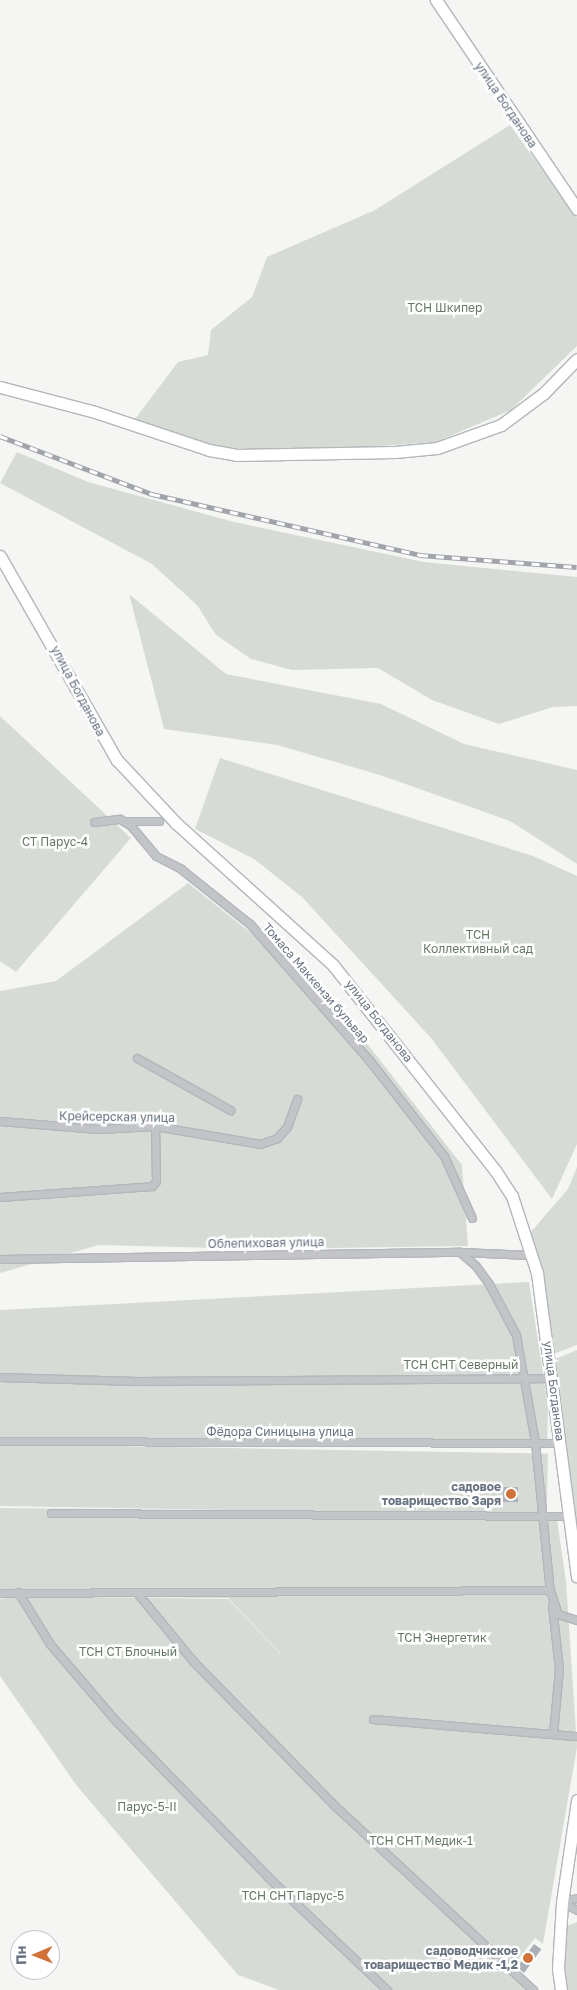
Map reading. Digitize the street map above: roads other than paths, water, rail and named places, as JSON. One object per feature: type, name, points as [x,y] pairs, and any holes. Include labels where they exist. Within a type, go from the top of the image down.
[{"type":"main road","name":"улица Богданова","points":[[436,0],[577,209]]},
{"type":"main road","points":[[0,387],[50,398],[209,450],[236,455],[395,452],[437,448],[501,425],[544,393],[577,358]]},
{"type":"main road","name":"улица Богданова","points":[[0,556],[117,760],[176,822],[315,946],[349,983],[495,1170],[512,1196],[533,1255],[553,1378],[577,1576]]},
{"type":"main road","points":[[561,1990],[558,1968],[562,1902],[577,1800]]},
{"type":"street","points":[[94,822],[120,819],[158,821]]},
{"type":"street","name":"Томаса Маккензи бульвар","points":[[120,819],[131,826],[156,856],[181,869],[250,924],[313,994],[444,1156],[472,1218]]},
{"type":"street","points":[[138,1058],[230,1110]]},
{"type":"street","name":"Крейсерская улица","points":[[0,1121],[98,1129],[155,1126],[260,1144],[277,1138],[287,1126],[297,1098]]},
{"type":"street","points":[[0,1197],[152,1186],[156,1181],[155,1126]]},
{"type":"street","name":"Облепиховая улица","points":[[0,1259],[460,1252],[533,1255]]},
{"type":"street","points":[[460,1252],[476,1266],[508,1314],[526,1380],[535,1442],[559,1669],[553,1734]]},
{"type":"street","points":[[0,1377],[137,1381],[526,1380],[553,1378]]},
{"type":"street","name":"Фёдора Синицына улица","points":[[0,1441],[561,1443]]},
{"type":"street","points":[[51,1513],[222,1512],[569,1516]]},
{"type":"street","points":[[0,1593],[138,1594],[550,1590]]},
{"type":"street","points":[[550,1590],[558,1614],[577,1620]]},
{"type":"street","points":[[18,1592],[50,1644],[116,1721],[268,1877],[387,1990]]},
{"type":"street","points":[[138,1594],[193,1661],[334,1805],[533,1990]]},
{"type":"street","points":[[373,1719],[577,1736]]},
{"type":"street","points":[[562,1902],[577,1898]]},
{"type":"street","points":[[562,1902],[577,1910]]},
{"type":"railway","points":[[0,436],[152,494],[420,555],[577,567]]},
{"type":"place","name":"садовое товарищество Заря","points":[[511,1494]]},
{"type":"place","name":"садоводчиское товарищество Медик -1,2","points":[[528,1958]]},
{"type":"park label","name":"ТСН Шкипер","points":[[445,308]]},
{"type":"park label","name":"СТ Парус-4","points":[[55,842]]},
{"type":"park label","name":"ТСН Коллективный сад","points":[[478,942]]},
{"type":"park label","name":"ТСН СНТ Северный","points":[[461,1365]]},
{"type":"park label","name":"ТСН Энергетик","points":[[442,1638]]},
{"type":"park label","name":"ТСН СТ Блочный","points":[[128,1652]]},
{"type":"park label","name":"Парус-5-II","points":[[147,1807]]},
{"type":"park label","name":"ТСН СНТ Медик-1","points":[[421,1841]]},
{"type":"park label","name":"ТСН СНТ Парус-5","points":[[293,1896]]}]
